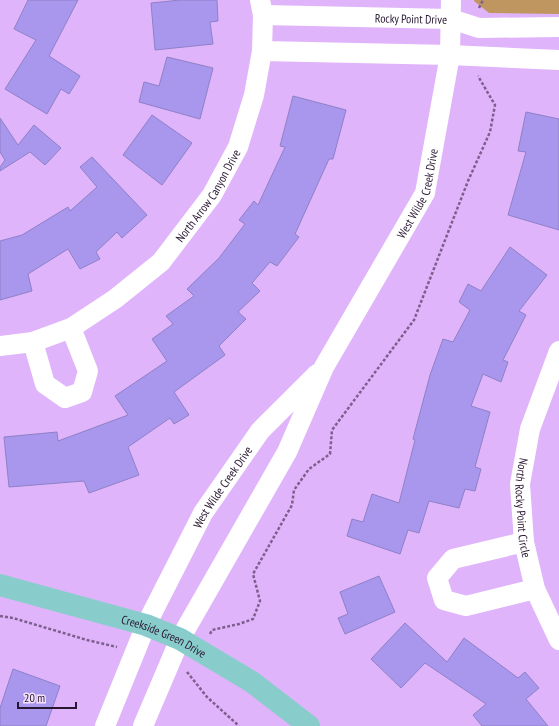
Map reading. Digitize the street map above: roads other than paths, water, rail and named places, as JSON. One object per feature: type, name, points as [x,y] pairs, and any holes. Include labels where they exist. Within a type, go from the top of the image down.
[{"type":"main road","name":"Creekside Green Drive","points":[[0,585],[146,625],[180,639],[252,682],[309,726]]},
{"type":"street","name":"Rocky Point Drive","points":[[261,8],[451,10],[479,28],[559,27]]},
{"type":"street","name":"North Arrow Canyon Drive","points":[[0,346],[33,342],[71,328],[115,299],[160,262],[212,195],[238,147],[254,95],[262,51],[261,8]]},
{"type":"street","name":"West Wilde Creek Drive","points":[[143,726],[180,639],[288,452],[324,367],[426,193],[450,55],[451,10]]},
{"type":"street","points":[[262,51],[450,55],[559,60]]},
{"type":"street","points":[[33,342],[46,384],[65,398],[82,392],[88,371],[71,328]]},
{"type":"street","name":"North Rocky Point Circle","points":[[559,351],[530,429],[520,484],[524,542],[535,590],[559,640]]},
{"type":"street","name":"West Wilde Creek Drive","points":[[105,726],[146,625],[203,514],[260,430],[324,367]]},
{"type":"street","points":[[524,542],[453,559],[437,578],[444,600],[466,606],[535,590]]}]
